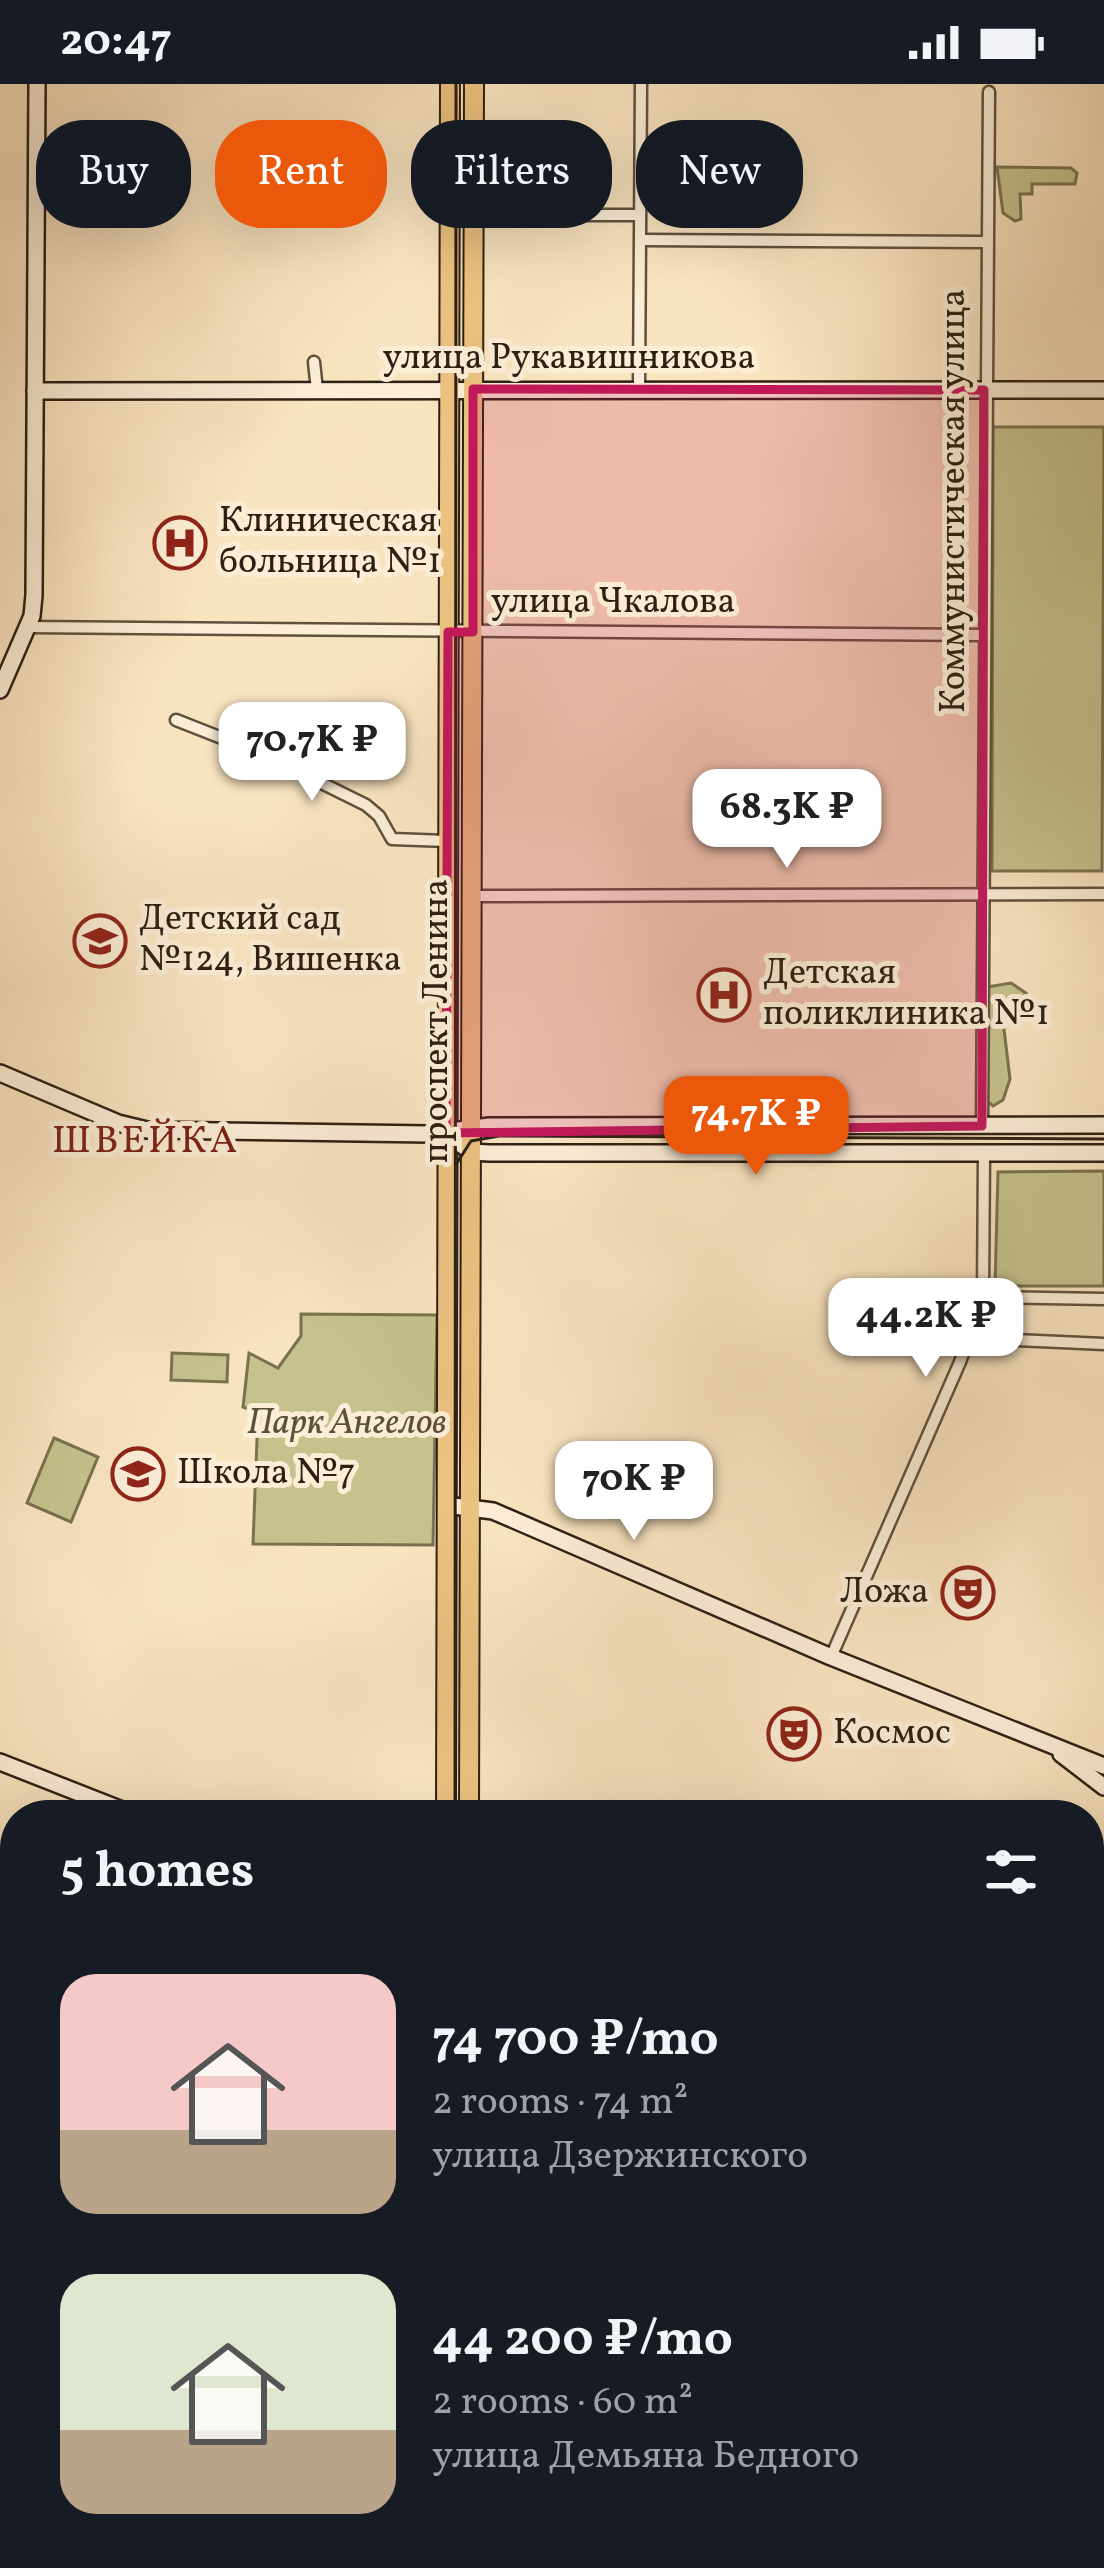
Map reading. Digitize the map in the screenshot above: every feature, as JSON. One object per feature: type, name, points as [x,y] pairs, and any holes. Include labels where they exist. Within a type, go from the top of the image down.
[{"type":"main road","name":"проспект Ленина","points":[[446,1800],[450,84]]},
{"type":"main road","name":"проспект Ленина","points":[[474,84],[474,120]]},
{"type":"main road","name":"проспект Ленина","points":[[469,1800],[473,228]]},
{"type":"street","points":[[0,690],[27,627],[34,595],[37,84]]},
{"type":"street","points":[[640,120],[641,84]]},
{"type":"street","name":"Коммунистическая улица","points":[[982,1126],[989,92]]},
{"type":"street","points":[[639,389],[640,228]]},
{"type":"street","points":[[641,240],[987,242]]},
{"type":"street","points":[[314,362],[317,390]]},
{"type":"street","name":"улица Рукавишникова","points":[[35,391],[1104,390]]},
{"type":"street","name":"улица Чкалова","points":[[27,627],[983,635]]},
{"type":"street","points":[[176,720],[265,755],[366,805],[379,816],[392,839],[447,841]]},
{"type":"street","points":[[472,896],[1104,894]]},
{"type":"street","points":[[0,1073],[118,1123],[147,1130],[446,1133],[471,1126],[1104,1125]]},
{"type":"street","points":[[446,1133],[471,1152],[1104,1153]]},
{"type":"street","points":[[831,1657],[983,1297],[984,1153]]},
{"type":"street","points":[[983,1297],[1104,1299]]},
{"type":"street","points":[[969,1338],[1103,1341]]},
{"type":"street","points":[[446,1505],[493,1511],[831,1657],[1104,1766]]},
{"type":"street","points":[[1054,1748],[1104,1786]]},
{"type":"street","points":[[0,1762],[97,1800]]},
{"type":"highlighted area","points":[[473,389],[984,390],[982,1126],[446,1133],[448,632],[473,632]]},
{"type":"green space","points":[[997,167],[1071,168],[1077,173],[1075,184],[1032,184],[1032,194],[1020,194],[1021,219],[1015,221],[1003,213]]},
{"type":"green space","points":[[993,427],[1104,427],[1102,871],[992,871]]},
{"type":"green space","points":[[1011,983],[1026,993],[1003,1021],[1010,1079],[1003,1100],[993,1106],[985,1099],[987,987]]},
{"type":"green space","points":[[1104,1171],[1104,1286],[995,1286],[998,1172]]},
{"type":"green space","name":"Парк Ангелов","points":[[301,1314],[437,1315],[433,1545],[253,1544],[258,1413],[243,1407],[249,1353],[278,1368],[301,1336]]},
{"type":"green space","points":[[172,1353],[228,1355],[227,1382],[171,1380]]},
{"type":"green space","points":[[54,1438],[98,1457],[71,1522],[27,1503]]},
{"type":"tram line","points":[[455,1800],[456,84]]},
{"type":"tram line","points":[[457,1163],[471,1141],[499,1136],[1104,1139]]},
{"type":"place","name":"Клиническая больница №1","points":[[180,543]]},
{"type":"place","name":"Детский сад №124, Вишенка","points":[[100,941]]},
{"type":"place","name":"Детская поликлиника №1","points":[[724,995]]},
{"type":"place","name":"Школа №7","points":[[138,1474]]},
{"type":"place","name":"Ложа","points":[[968,1593]]},
{"type":"place","name":"Космос","points":[[794,1734]]},
{"type":"district","name":"ШВЕЙКА","points":[[146,1142]]}]
